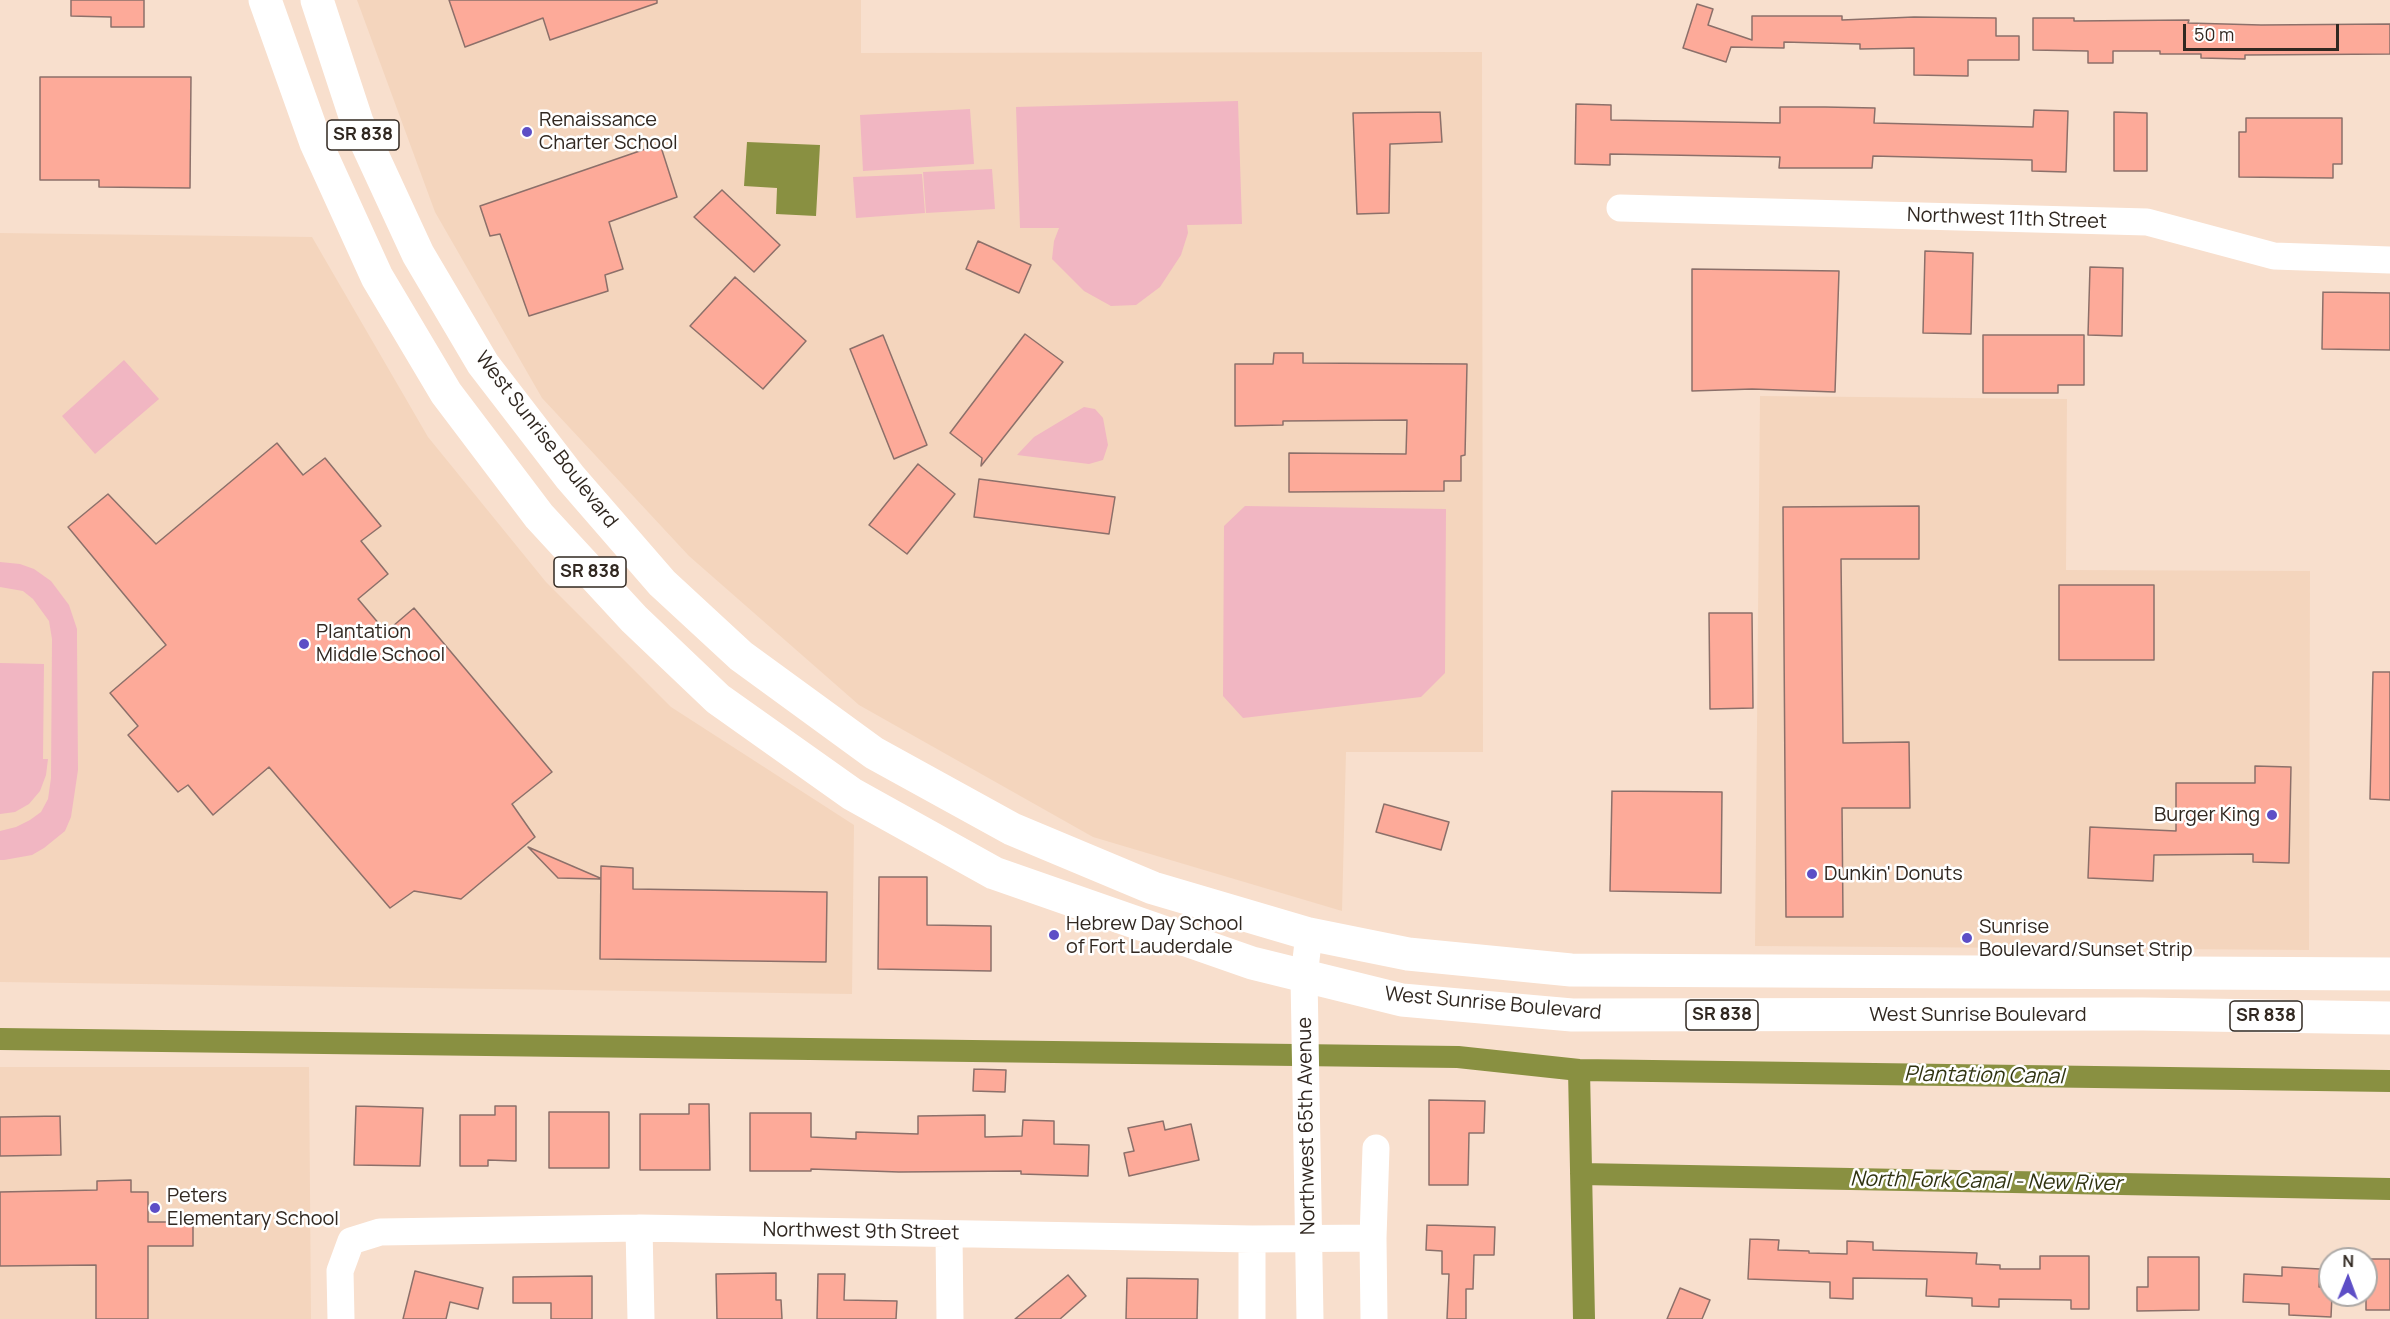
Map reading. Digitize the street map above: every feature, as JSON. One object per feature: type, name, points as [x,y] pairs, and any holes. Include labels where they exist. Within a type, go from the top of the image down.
[{"type":"highway","name":"West Sunrise Boulevard","points":[[265,0],[316,143],[384,288],[453,402],[539,516],[634,619],[718,699],[852,794],[994,873],[1252,963],[1402,1000],[1572,1015],[2142,1014],[2390,1018]]},
{"type":"highway","name":"West Sunrise Boulevard","points":[[317,0],[357,122],[424,265],[483,364],[570,477],[662,583],[741,656],[874,753],[1012,829],[1153,888],[1309,934],[1408,954],[1571,970],[2390,974]]},
{"type":"highway","points":[[384,288],[424,265]]},
{"type":"highway","points":[[896,818],[930,807],[939,809],[1048,863],[1072,866],[1088,860]]},
{"type":"street","name":"Northwest 11th Street","points":[[1620,208],[2147,222],[2274,256],[2390,260]]},
{"type":"street","name":"Northwest 65th Avenue","points":[[1309,934],[1304,977],[1310,1319]]},
{"type":"street","points":[[1374,1319],[1373,1238],[1376,1148]]},
{"type":"street","name":"Northwest 9th Street","points":[[341,1319],[340,1271],[351,1241],[380,1232],[639,1228],[1251,1239],[1373,1238]]},
{"type":"street","points":[[639,1228],[641,1319]]},
{"type":"street","points":[[949,1234],[950,1319]]},
{"type":"street","points":[[1251,1239],[1252,1319]]},
{"type":"shaded area","points":[[357,0],[861,0],[861,53],[1482,52],[1483,752],[1346,752],[1342,911],[1093,837],[859,705],[689,556],[542,398],[435,212]]},
{"type":"shaded area","points":[[1238,101],[1242,224],[1187,225],[1188,233],[1181,255],[1160,287],[1136,305],[1111,306],[1084,291],[1052,259],[1054,241],[1059,228],[1020,228],[1016,107]]},
{"type":"shaded area","points":[[970,109],[974,164],[863,171],[860,115]]},
{"type":"shaded area","points":[[747,142],[820,145],[816,216],[776,214],[777,188],[744,186]]},
{"type":"shaded area","points":[[992,169],[995,209],[926,213],[923,172]]},
{"type":"shaded area","points":[[922,174],[925,213],[856,218],[853,177]]},
{"type":"shaded area","name":"Plantation Middle School","points":[[0,233],[312,237],[428,437],[546,582],[671,707],[854,825],[852,994],[0,982]]},
{"type":"shaded area","points":[[124,360],[159,399],[95,454],[62,416]]},
{"type":"shaded area","points":[[1760,396],[2067,399],[2066,570],[2310,571],[2309,950],[1755,946]]},
{"type":"shaded area","points":[[1084,407],[1095,409],[1103,418],[1108,445],[1103,460],[1089,464],[1017,455],[1034,437]]},
{"type":"shaded area","points":[[1245,506],[1446,509],[1445,673],[1421,697],[1243,718],[1223,696],[1224,526]]},
{"type":"shaded area","points":[[0,562],[20,564],[34,569],[51,581],[69,605],[77,629],[78,770],[71,817],[65,831],[44,848],[32,855],[4,860],[0,860],[0,831],[30,820],[41,812],[48,799],[51,778],[52,639],[49,621],[33,599],[23,591],[0,587]]},
{"type":"shaded area","points":[[0,663],[44,664],[43,759],[48,759],[46,775],[40,791],[29,804],[15,812],[0,814]]},
{"type":"shaded area","name":"Peters Elementary School","points":[[0,1067],[309,1067],[311,1319],[0,1319]]},
{"type":"building","points":[[71,0],[144,0],[144,27],[111,27],[111,17],[71,16]]},
{"type":"building","points":[[449,0],[657,0],[657,3],[550,40],[543,18],[465,47]]},
{"type":"building","points":[[1697,4],[1713,9],[1708,25],[1752,40],[1752,16],[1842,16],[1842,20],[1914,17],[1996,18],[1996,36],[2019,36],[2019,60],[1968,60],[1968,76],[1914,75],[1914,48],[1860,49],[1860,44],[1784,42],[1784,48],[1731,47],[1726,62],[1683,48]]},
{"type":"building","points":[[2033,18],[2074,18],[2074,21],[2189,20],[2188,23],[2261,25],[2390,24],[2390,54],[2245,55],[2245,59],[2201,58],[2201,54],[2160,54],[2160,51],[2113,51],[2113,63],[2088,63],[2088,51],[2033,50]]},
{"type":"building","points":[[40,77],[191,77],[190,188],[99,187],[99,180],[40,180]]},
{"type":"building","points":[[1576,104],[1611,105],[1611,120],[1780,123],[1780,107],[1825,107],[1875,108],[1874,123],[2033,127],[2034,110],[2068,111],[2066,172],[2032,171],[2032,160],[1873,156],[1872,168],[1779,168],[1780,157],[1610,154],[1610,165],[1575,164]]},
{"type":"building","points":[[1440,112],[1442,142],[1390,144],[1389,213],[1357,214],[1353,113]]},
{"type":"building","points":[[2114,112],[2147,113],[2147,171],[2114,171]]},
{"type":"building","points":[[2246,118],[2342,118],[2342,164],[2333,164],[2333,178],[2239,177],[2239,132],[2246,132]]},
{"type":"building","points":[[660,144],[677,197],[609,222],[623,269],[605,275],[608,291],[529,316],[500,234],[490,236],[480,206]]},
{"type":"building","points":[[722,190],[780,245],[754,272],[694,217]]},
{"type":"building","points":[[978,241],[1031,265],[1019,293],[966,269]]},
{"type":"building","points":[[1925,251],[1973,253],[1971,334],[1923,333]]},
{"type":"building","points":[[2090,267],[2123,268],[2122,336],[2088,335]]},
{"type":"building","points":[[1692,269],[1839,271],[1835,392],[1752,389],[1692,391]]},
{"type":"building","points":[[735,277],[806,341],[763,389],[690,326]]},
{"type":"building","points":[[2323,292],[2390,293],[2390,350],[2322,349]]},
{"type":"building","points":[[1025,334],[1063,362],[981,466],[982,458],[950,433]]},
{"type":"building","points":[[883,335],[927,445],[894,459],[850,349]]},
{"type":"building","points":[[1983,335],[2084,335],[2084,385],[2058,385],[2058,393],[1983,393]]},
{"type":"building","points":[[1274,353],[1303,353],[1303,363],[1467,364],[1465,455],[1461,456],[1461,481],[1444,481],[1444,491],[1289,492],[1289,453],[1406,454],[1407,420],[1283,421],[1283,425],[1235,426],[1235,364],[1273,364]]},
{"type":"building","points":[[277,443],[303,475],[325,458],[381,526],[361,541],[388,574],[358,599],[386,632],[414,608],[552,772],[512,804],[535,837],[461,899],[414,891],[390,908],[269,767],[213,815],[188,785],[178,792],[128,735],[138,726],[110,693],[166,645],[68,527],[108,494],[156,544]]},
{"type":"building","points":[[918,464],[955,494],[907,554],[869,525]]},
{"type":"building","points":[[979,479],[1115,497],[1109,534],[974,517]]},
{"type":"building","points":[[1919,506],[1919,559],[1841,559],[1843,743],[1909,742],[1910,808],[1842,808],[1843,917],[1786,917],[1783,507]]},
{"type":"building","points":[[2059,585],[2154,585],[2154,660],[2059,660]]},
{"type":"building","points":[[1709,613],[1752,613],[1753,708],[1710,709]]},
{"type":"building","points":[[2373,672],[2390,672],[2390,800],[2370,799]]},
{"type":"building","points":[[2255,766],[2291,767],[2289,863],[2253,862],[2253,854],[2154,855],[2153,881],[2088,878],[2090,827],[2176,831],[2176,783],[2255,783]]},
{"type":"building","points":[[1612,791],[1722,792],[1721,893],[1610,891]]},
{"type":"building","points":[[1384,804],[1449,822],[1441,850],[1376,832]]},
{"type":"building","points":[[528,847],[600,878],[600,879],[558,878]]},
{"type":"building","points":[[601,866],[633,868],[633,889],[827,892],[826,962],[600,959]]},
{"type":"building","points":[[879,877],[927,877],[927,925],[991,926],[991,971],[878,969]]},
{"type":"building","points":[[974,1069],[1006,1070],[1005,1092],[973,1091]]},
{"type":"building","points":[[1429,1100],[1485,1101],[1484,1133],[1469,1133],[1468,1185],[1429,1185]]},
{"type":"building","points":[[689,1104],[709,1104],[710,1170],[640,1170],[640,1114],[689,1114]]},
{"type":"building","points":[[356,1106],[423,1108],[420,1166],[354,1165]]},
{"type":"building","points":[[495,1106],[516,1106],[516,1161],[488,1160],[488,1166],[460,1166],[460,1115],[495,1115]]},
{"type":"building","points":[[549,1112],[609,1112],[609,1168],[549,1168]]},
{"type":"building","points":[[750,1113],[811,1113],[811,1137],[856,1139],[856,1132],[918,1134],[918,1116],[985,1115],[985,1137],[1022,1136],[1023,1120],[1054,1121],[1054,1144],[1089,1145],[1088,1176],[1021,1174],[1021,1171],[899,1172],[811,1169],[811,1171],[750,1171]]},
{"type":"building","points":[[60,1116],[61,1155],[0,1156],[0,1117]]},
{"type":"building","points":[[1163,1121],[1165,1130],[1191,1124],[1199,1160],[1129,1176],[1124,1153],[1134,1151],[1128,1128]]},
{"type":"building","points":[[131,1180],[131,1192],[148,1192],[148,1222],[193,1222],[193,1246],[148,1246],[148,1319],[96,1319],[96,1265],[0,1266],[0,1192],[97,1190],[97,1181]]},
{"type":"building","points":[[1427,1225],[1495,1227],[1494,1255],[1474,1255],[1473,1289],[1466,1289],[1466,1319],[1447,1319],[1449,1274],[1442,1274],[1442,1251],[1426,1250]]},
{"type":"building","points":[[1750,1239],[1779,1240],[1778,1250],[1809,1251],[1809,1253],[1847,1254],[1847,1241],[1873,1242],[1873,1250],[1977,1253],[1976,1264],[2000,1265],[2000,1269],[2040,1269],[2040,1256],[2089,1256],[2089,1309],[2071,1309],[2071,1300],[1999,1299],[1999,1307],[1972,1306],[1972,1298],[1926,1296],[1927,1279],[1853,1278],[1853,1299],[1830,1298],[1830,1282],[1748,1279]]},
{"type":"building","points":[[2148,1257],[2199,1257],[2199,1310],[2137,1311],[2137,1287],[2148,1287]]},
{"type":"building","points":[[2378,1259],[2390,1259],[2390,1310],[2366,1310],[2366,1307],[2378,1307]]},
{"type":"building","points":[[2282,1267],[2318,1269],[2318,1307],[2331,1307],[2331,1317],[2289,1315],[2289,1304],[2243,1302],[2244,1274],[2282,1276]]},
{"type":"building","points":[[415,1271],[483,1288],[478,1309],[450,1302],[446,1319],[403,1319]]},
{"type":"building","points":[[776,1273],[776,1300],[781,1300],[782,1319],[717,1319],[716,1274]]},
{"type":"building","points":[[818,1274],[845,1274],[844,1300],[897,1301],[896,1319],[817,1319]]},
{"type":"building","points":[[1068,1275],[1086,1296],[1060,1319],[1015,1319]]},
{"type":"building","points":[[592,1276],[592,1319],[551,1319],[551,1303],[513,1303],[513,1277]]},
{"type":"building","points":[[1127,1278],[1198,1279],[1197,1319],[1126,1319]]},
{"type":"building","points":[[1680,1288],[1710,1300],[1702,1319],[1667,1319]]},
{"type":"waterway","name":"Plantation Canal","points":[[0,1039],[1458,1057],[1579,1070],[2390,1081]]},
{"type":"waterway","points":[[1579,1070],[1584,1319]]},
{"type":"waterway","name":"North Fork Canal - New River","points":[[1581,1174],[2390,1189]]},
{"type":"place","name":"Renaissance Charter School","points":[[527,132]]},
{"type":"place","name":"Plantation Middle School","points":[[304,644]]},
{"type":"place","name":"Burger King","points":[[2272,815]]},
{"type":"place","name":"Dunkin' Donuts","points":[[1812,874]]},
{"type":"place","name":"Hebrew Day School of Fort Lauderdale","points":[[1054,935]]},
{"type":"place","name":"Sunrise Boulevard/Sunset Strip","points":[[1967,938]]},
{"type":"place","name":"Peters Elementary School","points":[[155,1208]]}]
